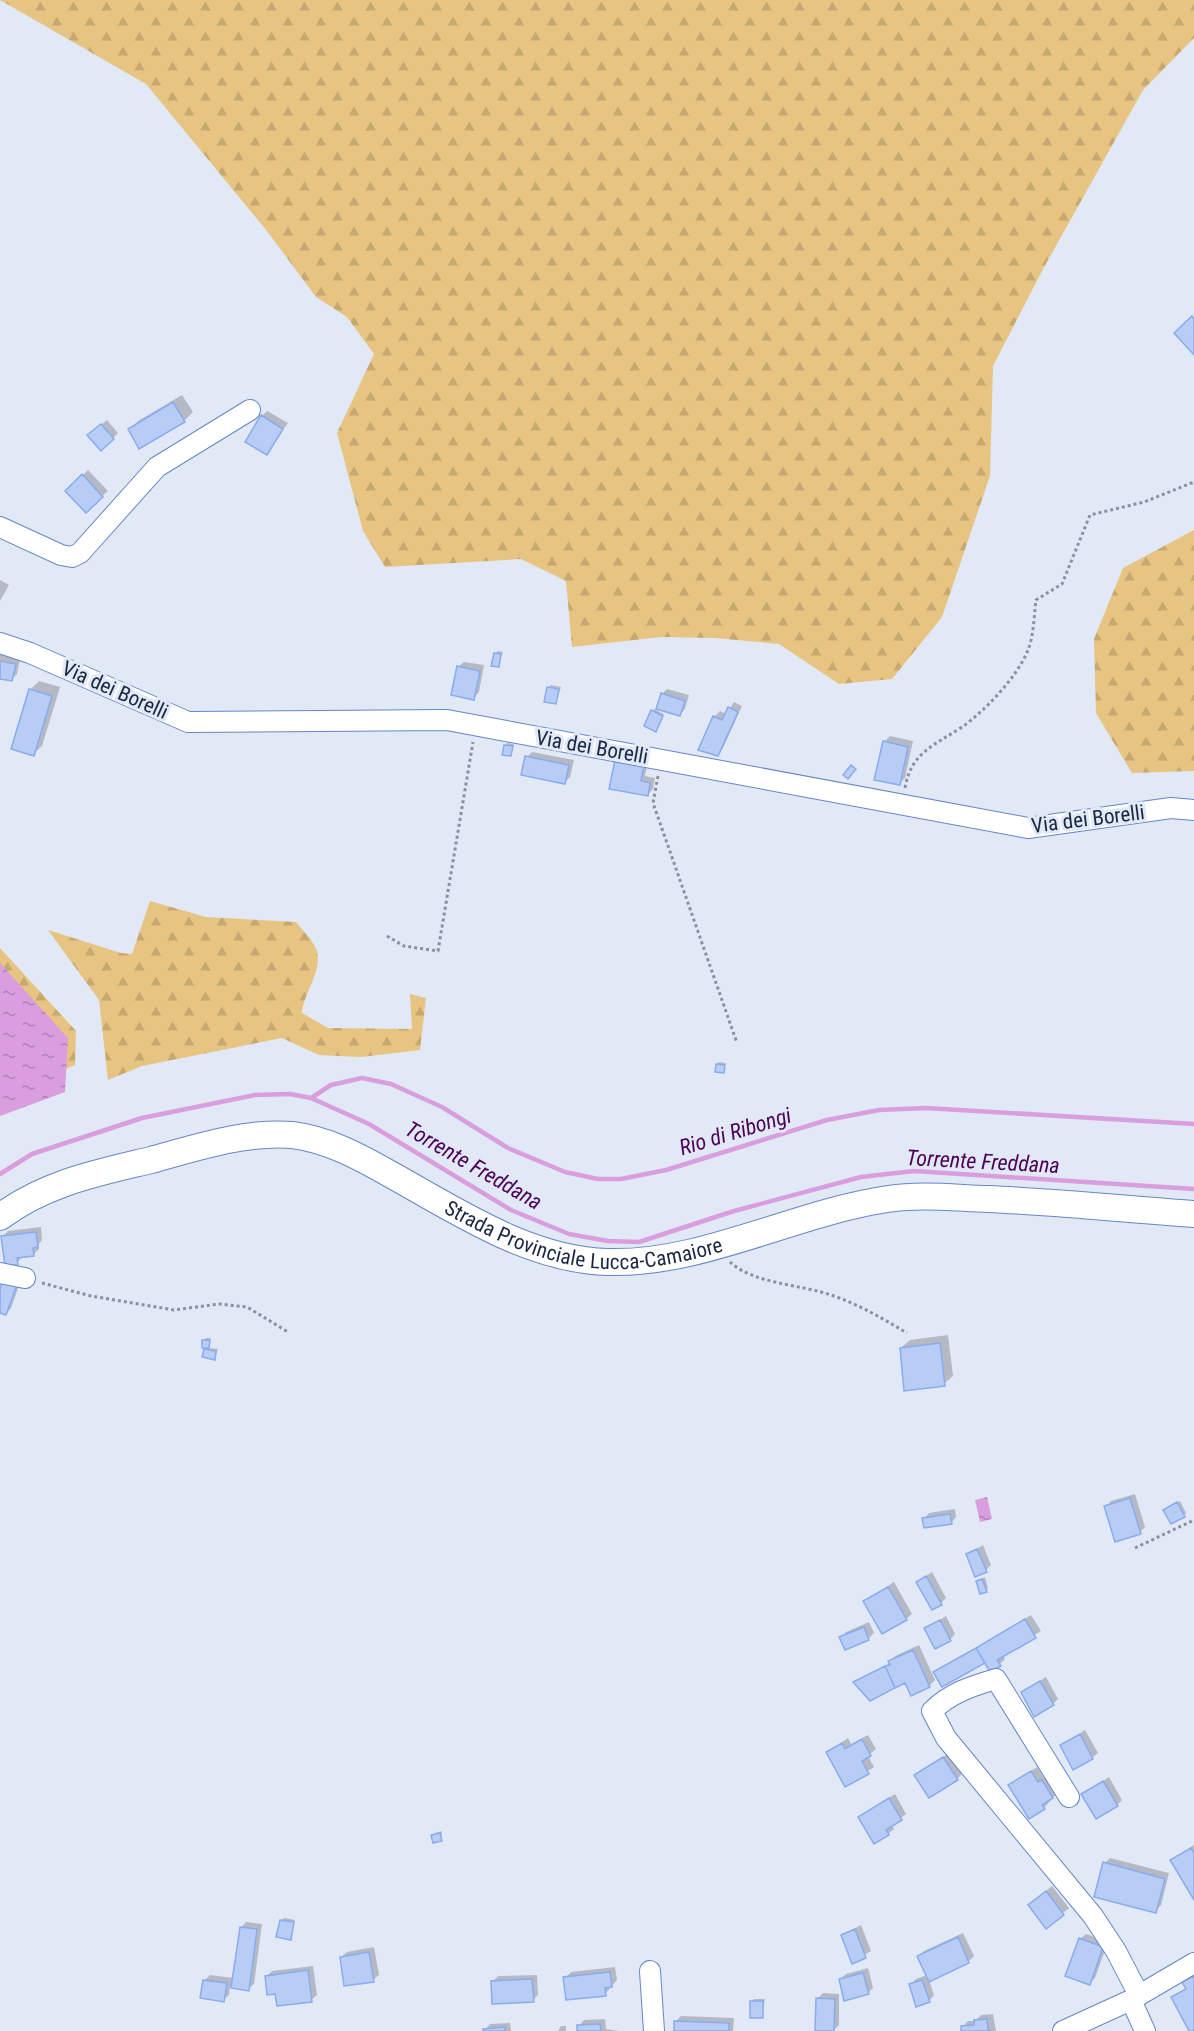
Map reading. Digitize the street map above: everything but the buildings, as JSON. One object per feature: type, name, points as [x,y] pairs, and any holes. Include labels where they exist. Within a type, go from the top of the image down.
[{"type":"main road","name":"Strada Provinciale Lucca-Camaiore","points":[[0,1216],[31,1196],[60,1183],[251,1137],[292,1135],[341,1149],[502,1235],[559,1254],[606,1263],[674,1255],[856,1206],[917,1196],[1038,1201],[1194,1214]]},
{"type":"street","points":[[0,527],[61,555],[72,557],[80,553],[157,467],[250,411]]},
{"type":"street","name":"Via dei Borelli","points":[[0,643],[30,652],[188,722],[447,720],[1028,828],[1171,808],[1194,810]]},
{"type":"street","points":[[0,1273],[25,1278]]},
{"type":"street","points":[[1069,1797],[996,1679],[970,1686],[942,1701],[932,1711],[946,1738],[1093,1916],[1116,1951],[1135,1998],[1145,2031]]},
{"type":"street","points":[[1063,2031],[1135,1998],[1194,1963]]},
{"type":"street","points":[[650,1971],[654,2031]]},
{"type":"path","points":[[901,805],[907,778],[921,752],[964,726],[999,695],[1028,650],[1036,600],[1062,584],[1090,515],[1144,502],[1194,482]]},
{"type":"path","points":[[387,936],[404,946],[438,951],[476,726]]},
{"type":"path","points":[[660,760],[653,803],[737,1042]]},
{"type":"path","points":[[715,1245],[732,1263],[748,1275],[833,1296],[863,1307],[907,1333]]},
{"type":"path","points":[[25,1278],[91,1296],[174,1310],[219,1304],[248,1307],[288,1332]]},
{"type":"path","points":[[1135,1548],[1194,1520]]},
{"type":"green space","points":[[0,0],[1194,0],[1194,38],[1143,90],[1042,271],[993,366],[990,476],[942,617],[892,679],[839,684],[779,644],[715,638],[661,637],[572,647],[566,581],[521,559],[385,567],[363,531],[337,433],[374,354],[347,317],[316,297],[267,231],[146,84]]},
{"type":"green space","points":[[1194,530],[1194,771],[1132,773],[1096,713],[1094,639],[1123,568]]},
{"type":"green space","points":[[150,901],[206,917],[296,922],[314,945],[318,961],[302,1013],[328,1028],[412,1029],[410,994],[426,998],[420,1050],[361,1057],[319,1055],[282,1038],[142,1066],[108,1080],[99,1000],[48,930],[121,953],[132,954]]},
{"type":"green space","points":[[0,948],[76,1031],[75,1065],[44,1078],[0,1091]]},
{"type":"water","points":[[0,963],[68,1038],[65,1092],[0,1116]]},
{"type":"water","points":[[987,1497],[992,1519],[980,1522],[975,1500]]},
{"type":"waterway","name":"Rio di Ribongi","points":[[311,1098],[331,1085],[362,1078],[391,1084],[442,1107],[508,1148],[565,1172],[598,1179],[621,1179],[666,1170],[827,1120],[879,1110],[926,1108],[1194,1124]]},
{"type":"waterway","name":"Torrente Freddana","points":[[0,1174],[32,1154],[142,1118],[255,1095],[290,1094],[311,1098],[369,1124],[511,1210],[569,1234],[608,1241],[639,1242],[734,1211],[861,1177],[914,1171],[1194,1189]]}]
